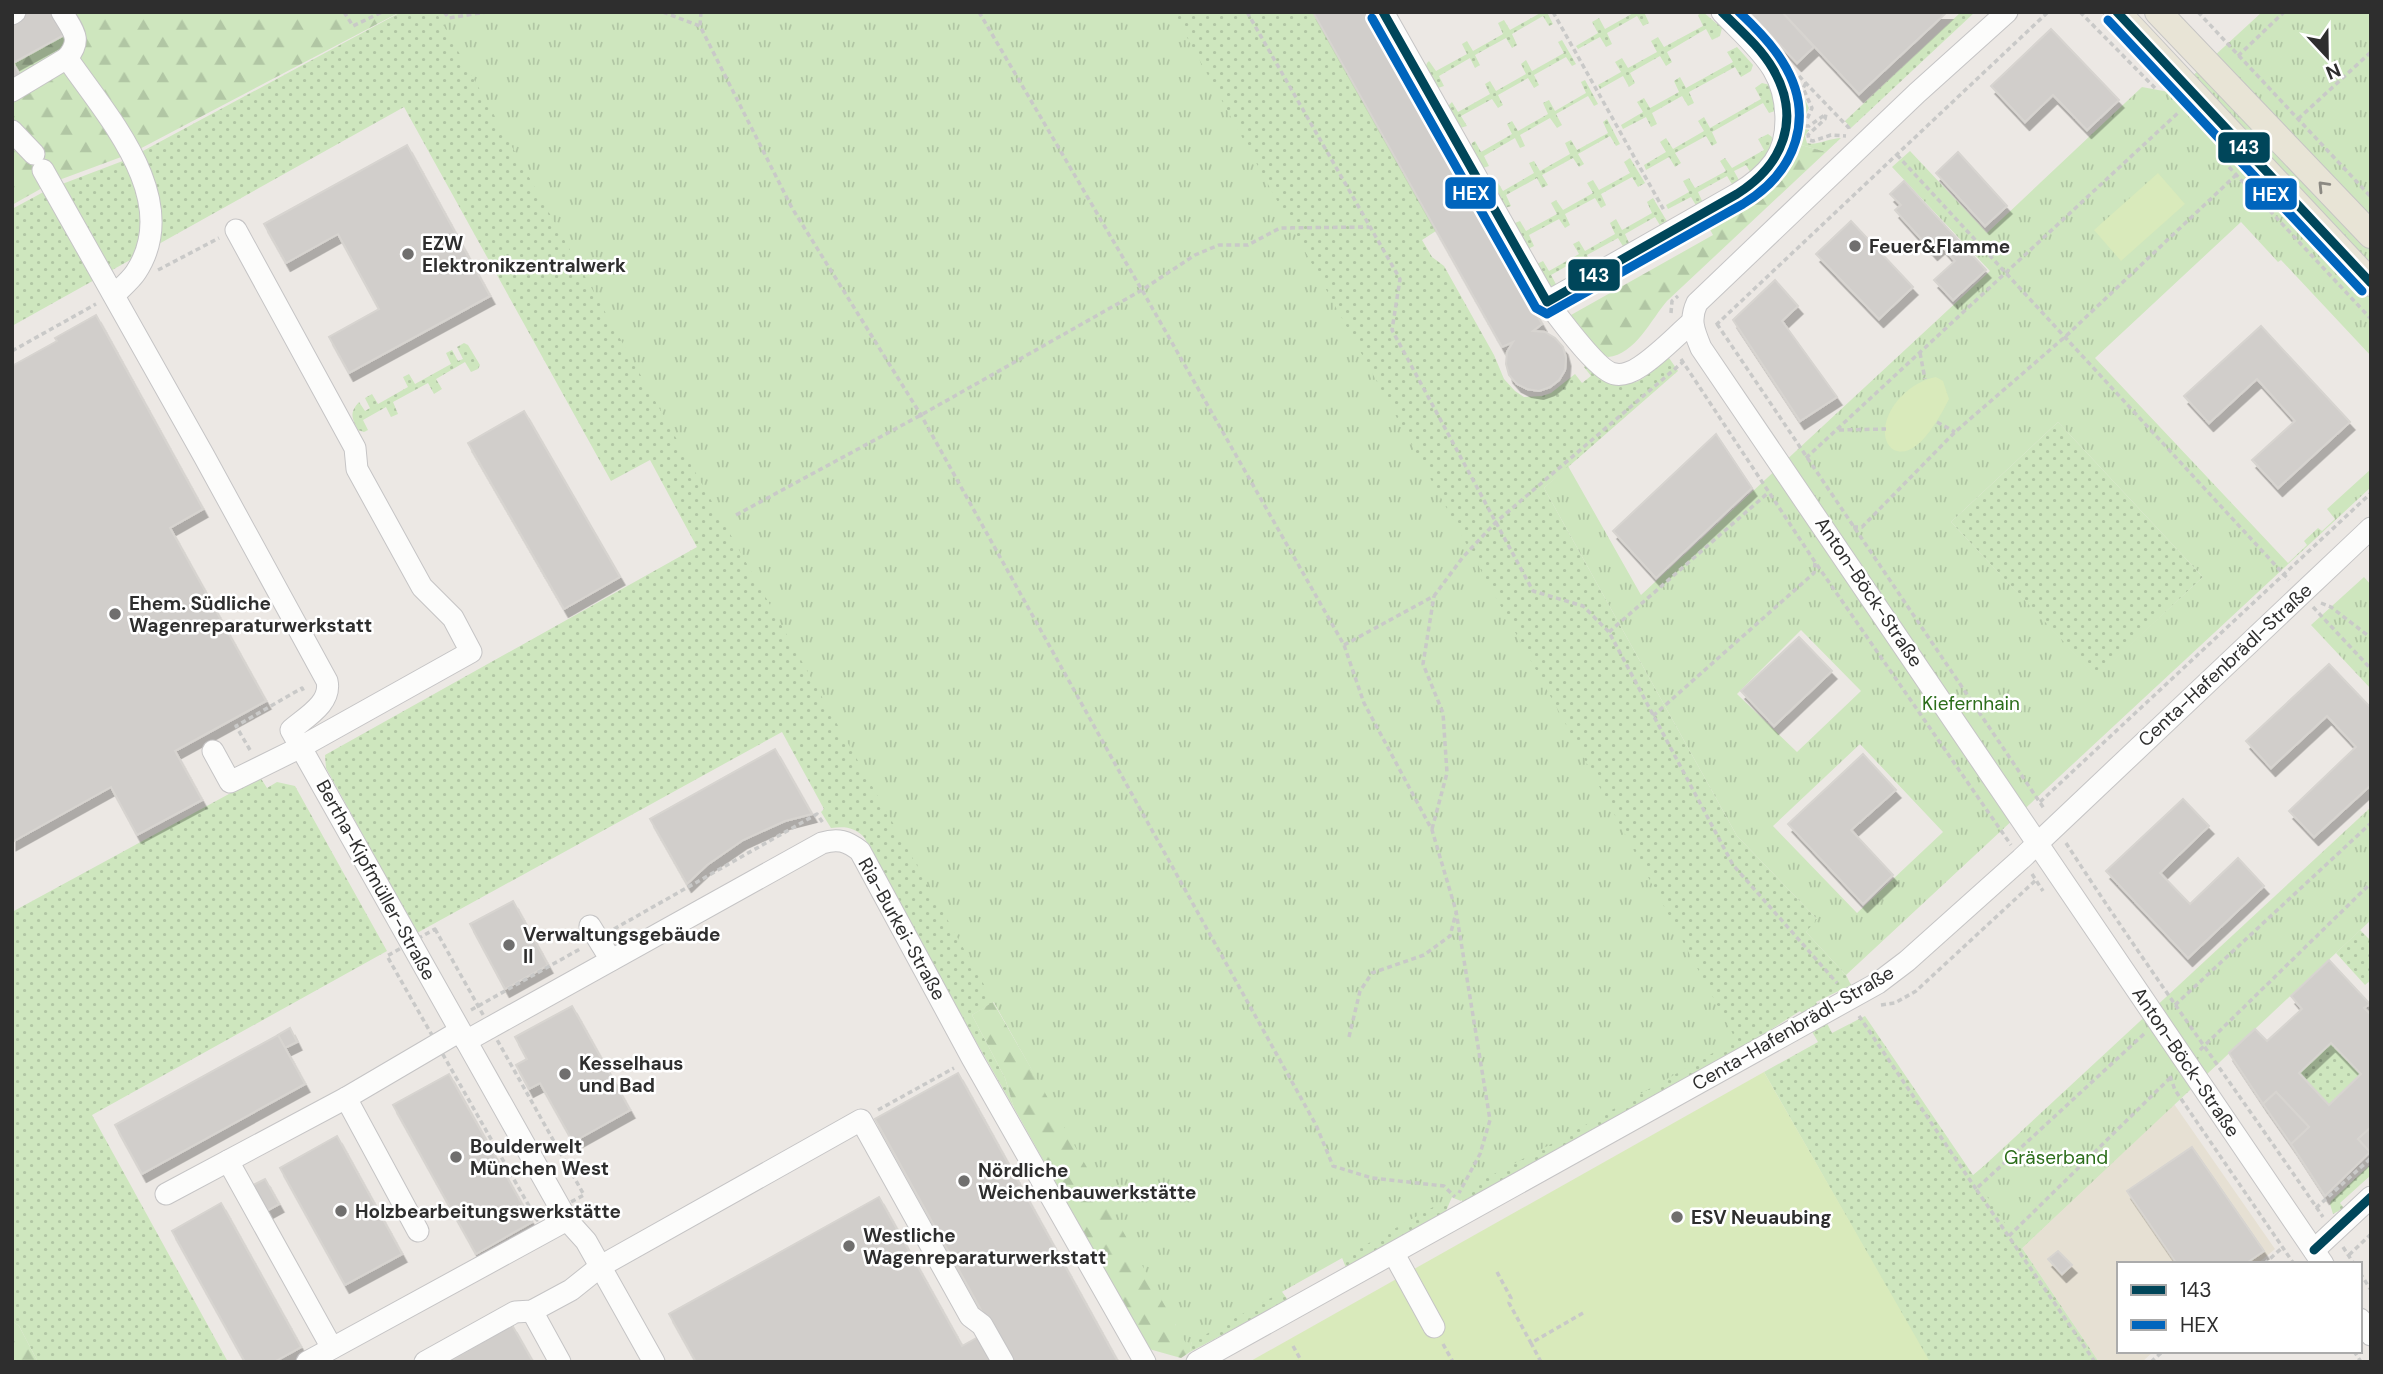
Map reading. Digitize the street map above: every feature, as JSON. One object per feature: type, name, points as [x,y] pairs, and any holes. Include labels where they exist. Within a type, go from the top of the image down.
[{"type":"main road","points":[[2117,12],[2371,283]]},
{"type":"main road","points":[[2158,12],[2371,235]]},
{"type":"street","points":[[12,91],[67,58],[76,48],[76,37],[62,12]]},
{"type":"street","points":[[1383,12],[1547,302],[1579,342],[1607,371],[1615,374],[1628,373],[1641,366],[1692,323],[1692,313],[1697,303],[1917,93],[2007,12]]},
{"type":"street","points":[[1547,302],[1737,194],[1760,179],[1776,160],[1783,140],[1787,114],[1785,92],[1772,67],[1722,12]]},
{"type":"street","points":[[67,58],[132,153],[149,193],[150,229],[145,254],[136,273],[114,295]]},
{"type":"street","points":[[12,131],[38,162],[327,681],[324,701],[296,738]]},
{"type":"street","points":[[213,751],[230,782],[296,738],[471,652],[453,618],[422,587],[357,469],[355,448],[236,230]]},
{"type":"street","name":"Anton-Böck-Straße","points":[[1692,323],[1702,348],[2319,1257]]},
{"type":"street","name":"Centa-Hafenbrädl-Straße","points":[[1197,1362],[1815,1018],[1849,1009],[2021,859],[2371,528]]},
{"type":"street","name":"Bertha-Kipfmüller-Straße","points":[[296,738],[563,1214],[586,1241],[654,1362]]},
{"type":"street","points":[[166,1194],[346,1098],[460,1031],[491,1027],[821,843],[834,839]]},
{"type":"street","name":"Ria-Burkei-Straße","points":[[834,839],[848,842],[860,851],[972,1058],[1145,1362]]},
{"type":"street","points":[[594,933],[611,960]]},
{"type":"street","points":[[346,1098],[418,1231]]},
{"type":"street","points":[[425,1362],[514,1312],[533,1311],[571,1290],[601,1266],[861,1119],[970,1316],[982,1325],[1003,1362]]},
{"type":"street","points":[[229,1161],[332,1348]]},
{"type":"street","points":[[2319,1257],[2333,1232],[2371,1197]]},
{"type":"street","points":[[307,1362],[563,1214]]},
{"type":"street","points":[[1394,1254],[1434,1327]]},
{"type":"street","points":[[533,1311],[560,1362]]},
{"type":"path","points":[[344,12],[353,26],[382,12]]},
{"type":"path","points":[[444,12],[449,18],[486,12]]},
{"type":"path","points":[[663,12],[700,26]]},
{"type":"path","points":[[701,12],[700,26],[792,208],[921,415],[1316,1125],[1333,1166],[1372,1178],[1444,1186],[1456,1199],[1480,1154],[1490,1119],[1456,911],[1432,830],[1364,703],[1344,645],[1142,290],[979,12]]},
{"type":"path","points":[[1247,12],[1400,279],[1392,330],[1533,591],[1583,606],[1609,632],[1733,865],[1849,1009],[1858,1014],[1976,1189]]},
{"type":"path","points":[[1553,12],[1675,229]]},
{"type":"path","points":[[2048,12],[1717,324],[2174,1005],[2209,1050],[2333,1232]]},
{"type":"path","points":[[2080,12],[2161,94]]},
{"type":"path","points":[[2198,12],[2371,197]]},
{"type":"path","points":[[2238,56],[2284,12]]},
{"type":"path","points":[[2298,119],[2371,52]]},
{"type":"path","points":[[1772,67],[1785,62],[1849,128]]},
{"type":"path","points":[[1806,83],[1803,88],[1812,108],[1804,122],[1805,126],[1826,114],[1808,135],[1809,140],[1831,135],[1850,135]]},
{"type":"path","points":[[1788,474],[2179,112],[2187,121]]},
{"type":"path","points":[[1897,155],[2280,569]]},
{"type":"path","points":[[2228,166],[2371,319]]},
{"type":"path","points":[[1835,543],[1853,527],[1862,527],[1955,432],[2066,336],[2236,175]]},
{"type":"path","points":[[736,515],[921,415],[1142,290],[1195,256],[1219,245],[1248,245],[1280,228],[1370,227]]},
{"type":"path","points":[[155,271],[236,230]]},
{"type":"path","points":[[12,351],[114,295]]},
{"type":"path","points":[[1920,352],[1925,379]]},
{"type":"path","points":[[1344,645],[1434,596],[1463,557],[1496,522],[1683,363],[1815,562],[2044,891]]},
{"type":"path","points":[[1937,422],[1955,432]]},
{"type":"path","points":[[1838,430],[1886,429]]},
{"type":"path","points":[[1609,632],[1770,491]]},
{"type":"path","points":[[2004,835],[2371,493]]},
{"type":"path","points":[[1653,716],[1814,573],[1815,562]]},
{"type":"path","points":[[2301,594],[2331,607],[2371,638]]},
{"type":"path","points":[[2301,594],[2371,669]]},
{"type":"path","points":[[1432,830],[1447,774],[1443,713],[1423,664],[1434,596]]},
{"type":"path","points":[[460,1031],[478,1006],[594,933],[817,814],[834,839]]},
{"type":"path","points":[[1880,1005],[1895,1003],[1916,991],[2036,880]]},
{"type":"path","points":[[1349,1037],[1360,991],[1372,973],[1424,955],[1450,936],[1456,911]]},
{"type":"path","points":[[435,929],[491,1027],[584,1195],[563,1214],[537,1220],[387,956],[411,943],[435,929]]},
{"type":"path","points":[[2143,1035],[2149,1044]]},
{"type":"path","points":[[861,1119],[972,1058]]},
{"type":"path","points":[[2168,1071],[2175,1090],[2293,1262]]},
{"type":"path","points":[[2317,1208],[2371,1158]]},
{"type":"path","points":[[2267,1224],[2295,1205],[2317,1208]]},
{"type":"path","points":[[2349,1255],[2371,1234]]},
{"type":"path","points":[[2009,1236],[2095,1362]]},
{"type":"path","points":[[2266,1262],[2283,1247]]},
{"type":"path","points":[[1497,1272],[1511,1297],[1509,1303],[1541,1362]]},
{"type":"path","points":[[1531,1343],[1583,1313]]},
{"type":"path","points":[[1293,1346],[1302,1362]]},
{"type":"shaded area","points":[[2174,1104],[2275,1249],[2259,1262],[2117,1262],[2117,1353],[2152,1353],[2142,1362],[2099,1362],[2022,1248]]},
{"type":"green space","points":[[12,12],[400,12],[132,153],[51,183],[12,205]]},
{"type":"green space","points":[[401,12],[1313,12],[1436,231],[1422,240],[1432,257],[1444,266],[1494,355],[1504,379],[1515,391],[1524,397],[1542,396],[1551,393],[1575,374],[1582,383],[1591,376],[1584,367],[1586,365],[1606,380],[1631,383],[1646,376],[1667,355],[1678,371],[1544,488],[1737,836],[1818,920],[1806,932],[1846,975],[1851,985],[1816,1002],[1832,1033],[1865,1016],[1973,1175],[1984,1166],[2117,1158],[2022,1248],[2099,1362],[1929,1362],[1764,1072],[1818,1042],[1800,1011],[1748,1044],[1462,1202],[1462,1195],[1455,1190],[1446,1211],[1346,1268],[1341,1255],[1280,1289],[1288,1300],[1190,1352],[1192,1338],[1175,1326],[1188,1294],[1031,1068],[994,1002],[972,1015],[1005,1078],[1014,1108],[864,837],[849,828],[831,828],[821,812],[824,809],[782,732],[417,933],[326,768],[325,755],[697,547],[650,460],[611,481],[404,107],[12,326],[12,209],[49,189],[128,159]]},
{"type":"green space","points":[[436,12],[1173,12],[1558,710],[1736,1040],[1471,1186],[1461,1201],[1451,1197],[1187,1345]]},
{"type":"green space","points":[[1366,12],[1372,12],[1470,189],[1467,191]]},
{"type":"green space","points":[[1542,12],[1547,12],[1553,24],[1549,26],[1543,16],[1512,34],[1517,45],[1512,48],[1506,38],[1475,55],[1480,65],[1475,68],[1470,58],[1439,76],[1444,86],[1438,88],[1426,66],[1429,61],[1436,71],[1467,54],[1462,44],[1467,41],[1473,51],[1503,34],[1498,23],[1504,20],[1510,30]]},
{"type":"green space","points":[[1635,12],[1644,12],[1649,23],[1643,26],[1637,16],[1607,33],[1612,44],[1606,47],[1600,37],[1578,49],[1576,46],[1598,33],[1592,22],[1599,18],[1605,29]]},
{"type":"green space","points":[[1703,12],[1722,28],[1720,36],[1712,40],[1706,29],[1667,52],[1672,62],[1666,66],[1660,56],[1630,73],[1635,83],[1629,87],[1623,76],[1600,89],[1598,85],[1621,72],[1615,62],[1622,58],[1628,68],[1657,52],[1651,41],[1658,37],[1664,47],[1703,26],[1698,15]]},
{"type":"green space","points":[[1961,12],[1975,12],[1851,128],[1845,121]]},
{"type":"green space","name":"Kiefernhain","points":[[2262,12],[2371,12],[2371,356],[2281,260],[2278,262],[2241,222],[2095,358],[2288,563],[2307,545],[2304,541],[2318,528],[2322,531],[2335,519],[2327,509],[2371,469],[2371,487],[1846,975],[1806,932],[1817,919],[1737,836],[1544,488],[1568,466],[1641,595],[1990,271],[1892,167],[1910,151],[1987,233],[2142,87],[2174,93]],"holes":[[[2058,422],[2203,577],[2096,676],[1951,522]],[[1801,630],[1861,691],[1797,752],[1737,694]],[[1860,744],[1943,832],[1857,913],[1773,826]]]},
{"type":"green space","points":[[1562,40],[1576,64],[1572,66],[1566,57],[1534,75],[1539,85],[1534,88],[1528,78],[1498,95],[1503,105],[1498,108],[1492,99],[1461,116],[1467,126],[1460,128],[1448,106],[1452,102],[1458,112],[1490,94],[1485,84],[1490,81],[1496,91],[1526,74],[1521,64],[1526,60],[1532,71],[1564,53],[1558,42]]},
{"type":"green space","points":[[1737,47],[1753,65],[1751,71],[1741,77],[1735,67],[1689,92],[1694,103],[1688,106],[1682,96],[1652,113],[1657,124],[1651,127],[1646,117],[1623,129],[1621,125],[1643,112],[1637,102],[1644,98],[1650,108],[1679,92],[1674,81],[1680,77],[1686,88],[1733,62],[1727,52]]},
{"type":"green space","points":[[1785,68],[1800,84],[1809,108],[1801,124],[1802,128],[1809,130],[1805,136],[1807,143],[1841,138],[1826,152],[1794,143],[1797,108]]},
{"type":"green space","points":[[1585,80],[1598,104],[1594,106],[1588,96],[1556,114],[1562,125],[1557,128],[1550,118],[1520,135],[1525,146],[1520,148],[1515,138],[1484,156],[1489,166],[1483,168],[1471,146],[1472,143],[1475,141],[1481,152],[1512,134],[1507,124],[1512,121],[1518,131],[1548,114],[1543,103],[1549,100],[1555,111],[1586,93],[1581,82]]},
{"type":"green space","points":[[1762,83],[1770,85],[1777,105],[1775,111],[1769,113],[1763,103],[1712,132],[1717,143],[1712,146],[1706,136],[1675,153],[1681,163],[1675,167],[1669,157],[1646,170],[1644,165],[1666,152],[1660,142],[1666,138],[1673,149],[1704,131],[1698,121],[1704,117],[1710,128],[1761,99],[1755,88]]},
{"type":"green space","points":[[1607,119],[1620,144],[1616,146],[1610,136],[1578,154],[1584,164],[1579,167],[1573,158],[1542,175],[1548,185],[1542,188],[1537,178],[1506,195],[1511,206],[1505,208],[1493,185],[1497,181],[1503,191],[1534,173],[1529,163],[1534,161],[1540,171],[1570,154],[1565,143],[1571,140],[1577,150],[1608,133],[1603,122]]},
{"type":"green space","points":[[1768,134],[1772,137],[1771,147],[1752,175],[1746,165],[1734,171],[1740,182],[1733,186],[1727,176],[1698,192],[1703,203],[1697,207],[1691,197],[1668,209],[1666,205],[1689,192],[1683,181],[1689,178],[1695,188],[1726,171],[1720,161],[1725,158],[1732,168],[1764,150],[1758,139]]},
{"type":"green space","points":[[1794,143],[1826,152],[1667,301],[1635,343],[1618,355],[1608,357],[1600,352],[1571,315],[1713,235],[1707,224],[1748,201],[1770,183],[1787,159]]},
{"type":"green space","points":[[1630,158],[1645,183],[1638,187],[1632,177],[1601,194],[1606,205],[1601,208],[1595,198],[1565,214],[1570,225],[1565,228],[1559,219],[1529,235],[1534,246],[1528,249],[1515,223],[1520,221],[1526,231],[1557,214],[1551,203],[1556,200],[1563,210],[1593,193],[1587,183],[1593,180],[1599,190],[1630,173],[1624,162]]},
{"type":"green space","points":[[2158,173],[2185,204],[2121,261],[2094,230]]},
{"type":"green space","points":[[1653,198],[1668,223],[1661,227],[1655,217],[1625,234],[1630,245],[1624,248],[1618,238],[1587,255],[1593,266],[1587,268],[1581,258],[1551,275],[1557,286],[1551,289],[1537,264],[1543,261],[1549,271],[1579,254],[1573,244],[1579,241],[1585,251],[1615,234],[1610,223],[1616,219],[1622,230],[1652,213],[1647,202]]},
{"type":"green space","points":[[464,343],[480,365],[478,369],[471,372],[465,362],[436,379],[442,389],[434,394],[428,383],[393,402],[398,414],[391,417],[386,407],[363,420],[368,430],[358,430],[352,416],[359,402],[365,411],[370,408],[365,398],[372,394],[378,404],[408,387],[403,377],[409,374],[415,384],[451,364],[446,353],[452,350],[458,361],[463,359],[457,347]]},
{"type":"green space","points":[[1936,377],[1943,381],[1949,399],[1941,415],[1913,448],[1905,451],[1892,449],[1885,435],[1894,405],[1918,384]]},
{"type":"green space","points":[[2058,422],[2203,577],[2096,677],[1951,522]]},
{"type":"green space","points":[[2364,577],[2371,585],[2371,689],[2311,625]]},
{"type":"green space","points":[[260,777],[267,788],[277,782],[295,786],[387,951],[92,1115],[228,1362],[38,1362],[19,1326],[12,1321],[12,912]]},
{"type":"green space","name":"Gräserband","points":[[2371,807],[2371,920],[2022,1248],[1973,1176]]},
{"type":"green space","points":[[2360,930],[2371,941],[2371,980],[2365,985],[2336,953]]},
{"type":"green space","points":[[993,1002],[1031,1068],[1188,1294],[1175,1325],[1192,1338],[1190,1352],[1181,1358],[1149,1349],[1014,1108],[1005,1078],[972,1015]]},
{"type":"green space","points":[[2331,1043],[2361,1074],[2329,1105],[2299,1073]]},
{"type":"green space","name":"ESV Neuaubing","points":[[1764,1072],[1930,1362],[1249,1362]]},
{"type":"green space","points":[[2371,1164],[2371,1175],[2340,1203],[2344,1208],[2333,1214],[2331,1201]]},
{"type":"green space","points":[[12,1321],[19,1326],[38,1362],[12,1362]]},
{"type":"building","points":[[26,12],[51,12],[64,35],[13,63],[22,78],[12,84],[12,20]]},
{"type":"building","points":[[1313,12],[1366,12],[1542,324],[1533,331],[1545,332],[1563,347],[1565,370],[1559,380],[1550,387],[1539,391],[1527,389],[1517,384],[1509,375],[1507,352],[1513,342],[1502,347]]},
{"type":"building","points":[[1749,12],[1782,12],[1814,47],[1797,63]]},
{"type":"building","points":[[1782,12],[1947,12],[1859,94]]},
{"type":"building","points":[[2051,29],[2119,100],[2087,130],[2053,95],[2025,122],[1991,86]]},
{"type":"building","name":"EZW Elektronikzentralwerk","points":[[407,145],[490,296],[349,373],[329,337],[379,309],[338,234],[286,263],[264,224]]},
{"type":"building","points":[[1958,152],[2007,206],[1985,226],[1936,173]]},
{"type":"building","points":[[1904,181],[1986,270],[1953,300],[1934,280],[1955,261],[1941,245],[1933,252],[1895,210],[1901,205],[1890,194]]},
{"type":"building","points":[[1851,221],[1913,287],[1879,319],[1816,254]]},
{"type":"building","points":[[1775,280],[1798,306],[1782,321],[1837,397],[1800,421],[1733,320]]},
{"type":"building","name":"Ehem. Südliche Wagenreparaturwerkstatt","points":[[96,315],[203,509],[170,528],[266,701],[175,751],[202,800],[137,835],[111,787],[12,842],[12,366]]},
{"type":"building","points":[[2261,326],[2350,422],[2278,488],[2252,460],[2295,421],[2257,379],[2209,423],[2184,396]]},
{"type":"building","points":[[524,411],[620,577],[564,609],[468,443]]},
{"type":"building","points":[[1716,434],[1752,488],[1656,578],[1613,531]]},
{"type":"building","points":[[1799,637],[1832,671],[1774,726],[1741,691]]},
{"type":"building","points":[[2329,664],[2371,708],[2371,785],[2314,837],[2289,811],[2356,747],[2327,716],[2271,768],[2246,741]]},
{"type":"building","points":[[775,749],[812,814],[785,821],[743,840],[707,865],[687,884],[650,819]]},
{"type":"building","points":[[1863,754],[1896,790],[1851,830],[1893,875],[1863,904],[1788,824]]},
{"type":"building","points":[[2183,799],[2209,826],[2160,873],[2190,904],[2238,858],[2264,886],[2188,958],[2106,871]]},
{"type":"building","name":"Verwaltungsgebäude II","points":[[513,901],[548,965],[505,989],[470,924]]},
{"type":"building","points":[[2329,960],[2370,1004],[2364,1008],[2371,1015],[2371,1127],[2358,1139],[2370,1152],[2325,1196],[2291,1144],[2309,1127],[2276,1092],[2263,1104],[2229,1053],[2255,1029],[2267,1041],[2302,1009],[2291,996]],"holes":[[[2331,1043],[2361,1074],[2329,1105],[2299,1073]]]},
{"type":"building","name":"Kesselhaus und Bad","points":[[572,1006],[630,1110],[573,1142],[540,1083],[529,1089],[516,1065],[527,1059],[515,1037]]},
{"type":"building","points":[[290,1028],[297,1042],[285,1048],[278,1035]]},
{"type":"building","points":[[278,1035],[305,1084],[142,1174],[115,1125]]},
{"type":"building","name":"Nördliche Weichenbauwerkstätte","points":[[958,1073],[1118,1362],[1010,1362],[875,1119]]},
{"type":"building","points":[[449,1074],[532,1222],[476,1254],[393,1105]]},
{"type":"building","points":[[2276,1092],[2309,1127],[2291,1144],[2263,1104]]},
{"type":"building","points":[[2371,1127],[2371,1151],[2370,1152],[2358,1139]]},
{"type":"building","name":"Holzbearbeitungswerkstätte","points":[[337,1136],[402,1254],[345,1285],[280,1168]]},
{"type":"building","points":[[2192,1147],[2264,1251],[2248,1262],[2176,1262],[2127,1191]]},
{"type":"building","points":[[265,1179],[279,1204],[263,1213],[249,1187]]},
{"type":"building","name":"Westliche Wagenreparaturwerkstatt","points":[[879,1197],[962,1346],[980,1336],[995,1362],[696,1362],[669,1314]]},
{"type":"building","points":[[221,1203],[301,1347],[274,1362],[245,1362],[172,1231]]},
{"type":"building","points":[[2058,1251],[2072,1265],[2062,1274],[2048,1259]]},
{"type":"building","points":[[512,1325],[533,1362],[448,1362]]},
{"type":"transit line","name":"143","points":[[1383,12],[1547,302],[1737,194],[1753,182],[1776,155],[1786,123],[1782,88],[1762,53],[1722,12]]},
{"type":"transit line","name":"HEX","points":[[1372,18],[1536,308],[1547,314],[1743,204],[1761,191],[1788,159],[1796,141],[1799,122],[1793,82],[1773,48],[1739,12]]},
{"type":"transit line","name":"143","points":[[2117,12],[2371,283]]},
{"type":"transit line","name":"HEX","points":[[2108,20],[2362,291]]},
{"type":"transit line","name":"143","points":[[2314,1250],[2371,1197]]},
{"type":"place","name":"Feuer&Flamme","points":[[1855,246]]},
{"type":"place","name":"EZW Elektronikzentralwerk","points":[[408,254]]},
{"type":"place","name":"Ehem. Südliche Wagenreparaturwerkstatt","points":[[115,614]]},
{"type":"place","name":"Verwaltungsgebäude II","points":[[509,945]]},
{"type":"place","name":"Kesselhaus und Bad","points":[[565,1074]]},
{"type":"place","name":"Boulderwelt München West","points":[[456,1157]]},
{"type":"place","name":"Nördliche Weichenbauwerkstätte","points":[[964,1181]]},
{"type":"place","name":"Holzbearbeitungswerkstätte","points":[[341,1211]]},
{"type":"place","name":"ESV Neuaubing","points":[[1677,1217]]},
{"type":"place","name":"Westliche Wagenreparaturwerkstatt","points":[[849,1246]]}]
